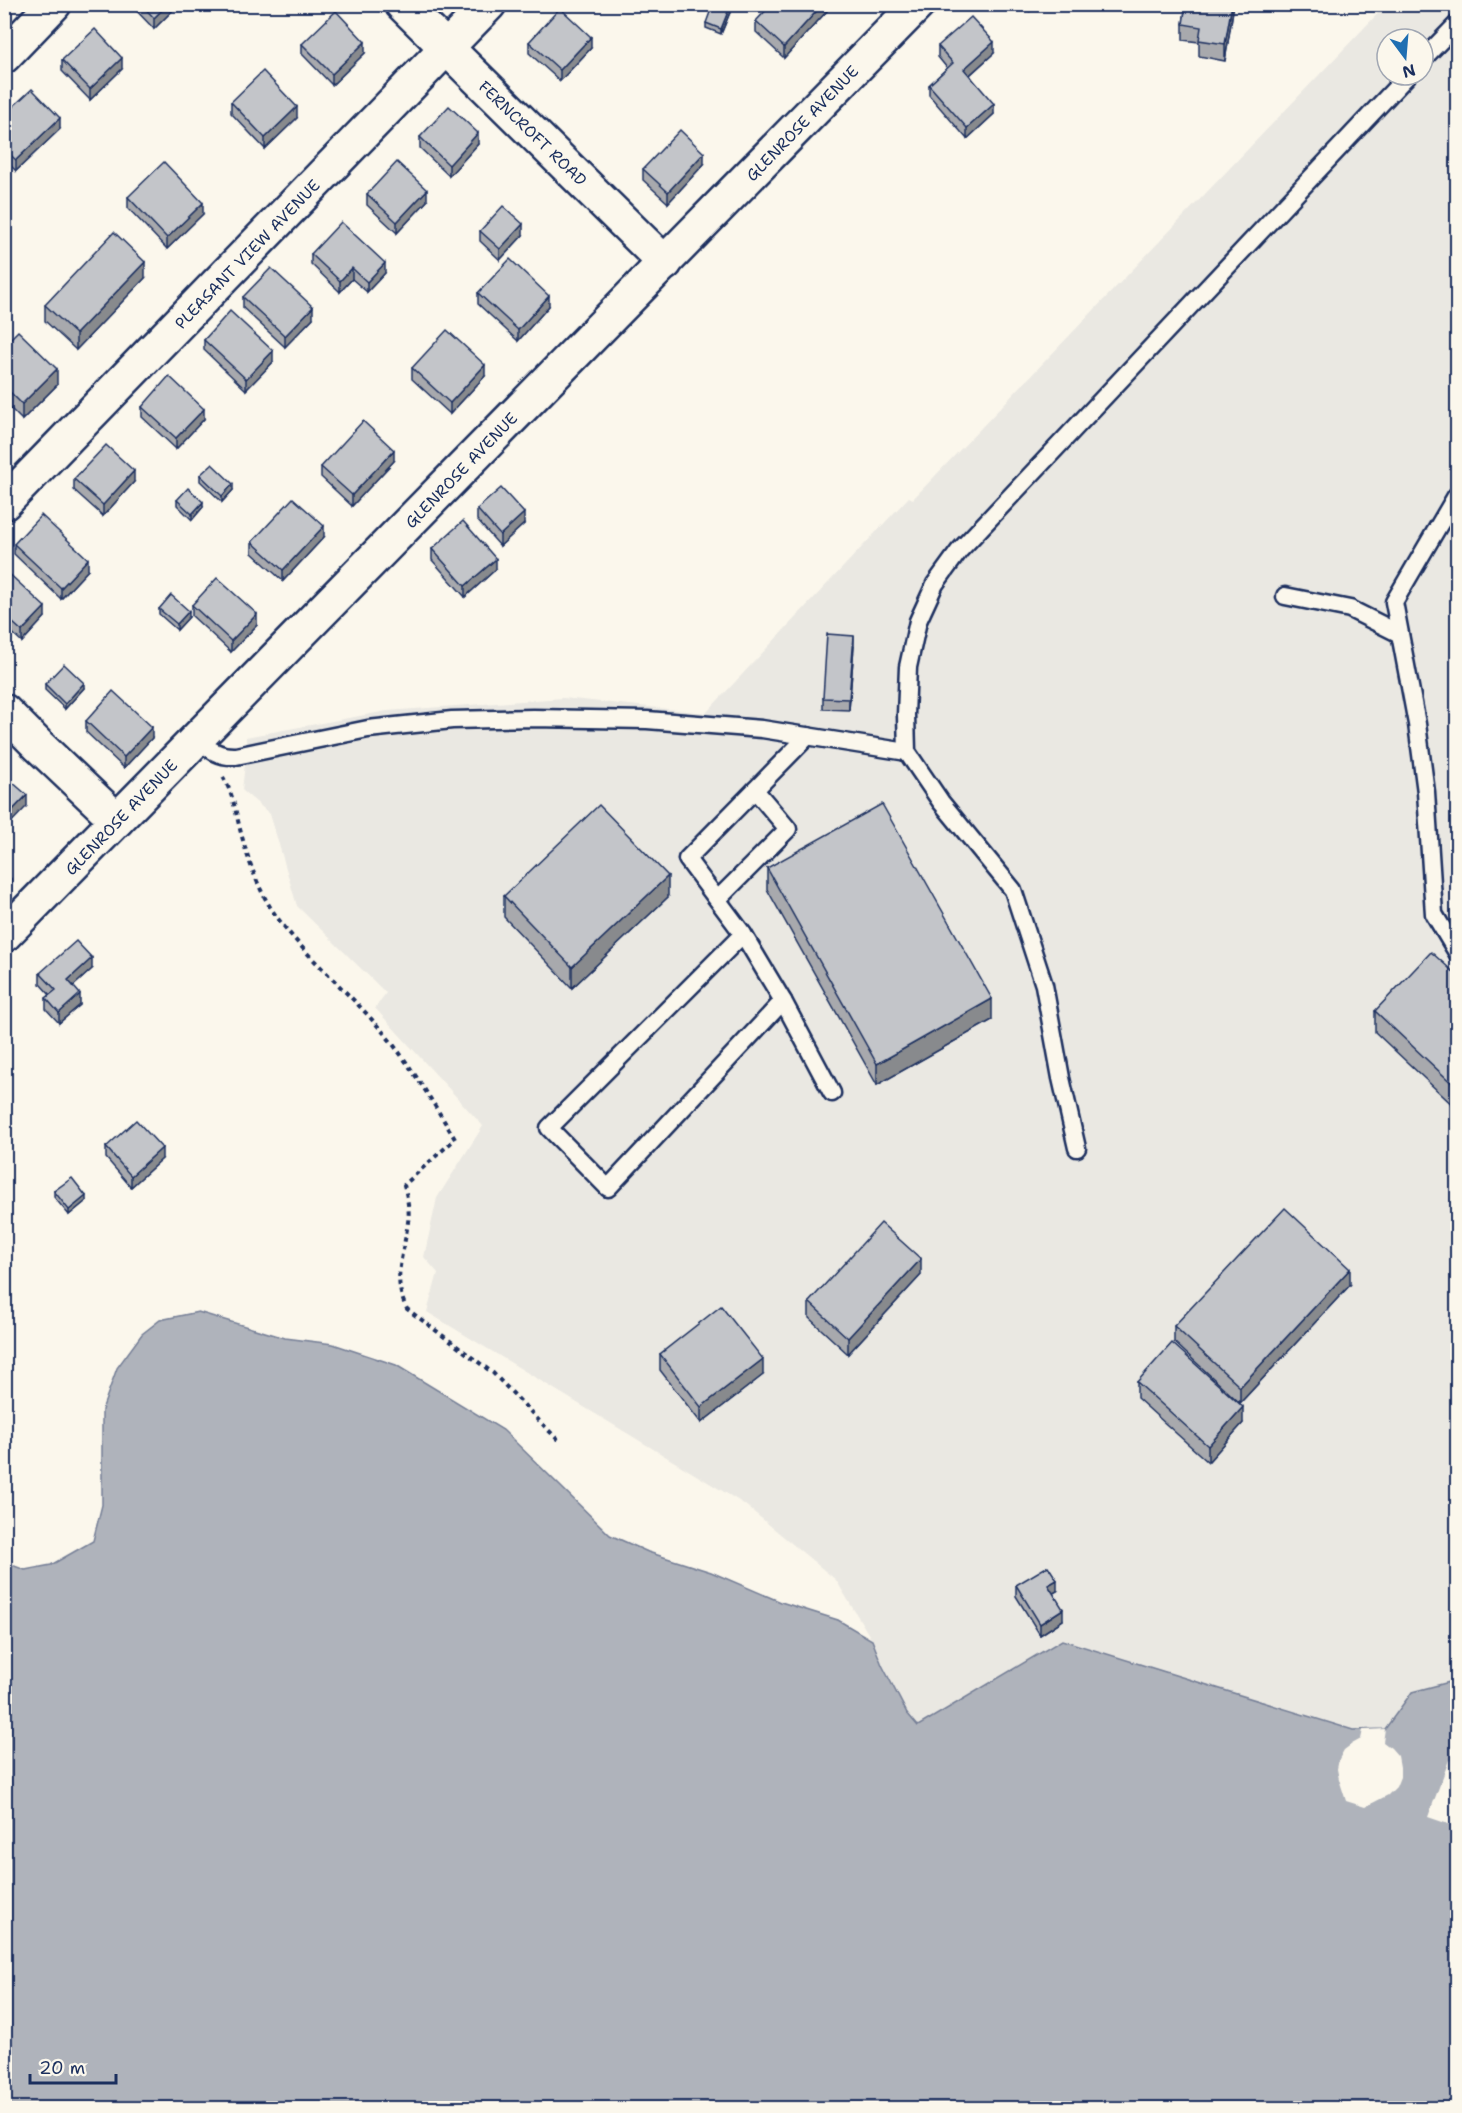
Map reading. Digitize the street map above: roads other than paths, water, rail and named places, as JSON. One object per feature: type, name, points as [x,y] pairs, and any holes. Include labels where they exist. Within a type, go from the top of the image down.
[{"type":"street","points":[[4,56],[54,4]]},
{"type":"street","name":"FERNCROFT ROAD","points":[[402,4],[665,262]]},
{"type":"street","name":"PLEASANT VIEW AVENUE","points":[[4,503],[489,4]]},
{"type":"street","name":"GLENROSE AVENUE","points":[[4,935],[918,4]]},
{"type":"street","points":[[4,711],[117,820]]},
{"type":"lane","points":[[1435,47],[1458,23]]},
{"type":"lane","points":[[1077,1148],[1044,985],[1013,890],[941,802],[908,752],[906,715],[908,667],[918,621],[935,584],[959,551],[1397,87]]},
{"type":"lane","points":[[1458,496],[1455,496],[1394,602],[1417,724],[1426,792],[1434,914],[1458,954]]},
{"type":"lane","points":[[1285,596],[1350,609],[1400,634]]},
{"type":"lane","points":[[197,739],[219,755],[236,756],[368,729],[452,720],[552,718],[647,720],[762,729],[908,752]]},
{"type":"lane","points":[[808,736],[687,859],[743,934],[783,1001],[832,1093]]},
{"type":"lane","points":[[718,899],[788,829],[755,790]]},
{"type":"lane","points":[[743,934],[549,1128],[608,1188],[783,1001]]}]
